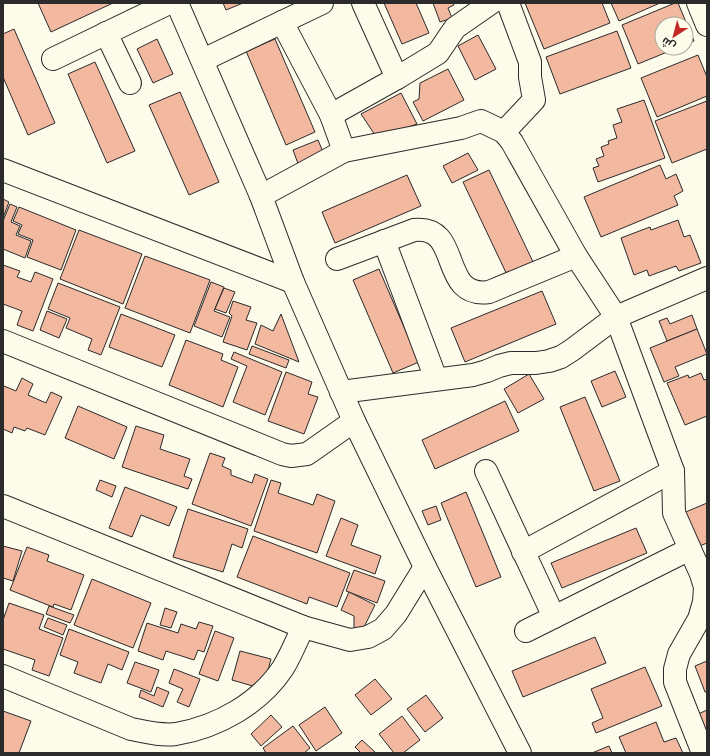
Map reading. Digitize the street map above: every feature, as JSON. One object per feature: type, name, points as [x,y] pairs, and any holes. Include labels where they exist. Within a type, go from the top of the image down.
[{"type":"street","points":[[53,59],[169,3]]},
{"type":"street","points":[[177,3],[261,196],[293,282],[354,421],[425,567],[520,753]]},
{"type":"street","points":[[202,60],[322,3]]},
{"type":"street","points":[[363,3],[397,78]]},
{"type":"street","points":[[331,115],[438,53],[454,28],[491,3]]},
{"type":"street","points":[[504,132],[534,100],[530,77],[530,62],[508,3]]},
{"type":"street","points":[[698,3],[707,25]]},
{"type":"street","points":[[282,22],[331,115],[344,152]]},
{"type":"street","points":[[106,33],[130,84]]},
{"type":"street","points":[[261,196],[344,152],[461,128],[481,121],[504,132],[512,142],[576,256],[616,317],[673,471],[674,514],[701,574],[705,587],[704,602],[699,619],[679,654],[675,669],[675,682],[703,753]]},
{"type":"street","points":[[3,170],[293,282]]},
{"type":"street","points":[[337,258],[420,229],[432,232],[441,239],[460,282],[469,290],[482,293],[489,292],[576,256]]},
{"type":"street","points":[[384,241],[436,379]]},
{"type":"street","points":[[341,392],[473,375],[511,363],[536,363],[549,361],[572,350],[616,317],[707,278]]},
{"type":"street","points":[[3,341],[282,454],[296,456],[307,454],[354,421]]},
{"type":"street","points":[[486,471],[554,617]]},
{"type":"street","points":[[523,552],[673,471]]},
{"type":"street","points":[[3,506],[303,627],[350,640],[368,637],[383,629],[396,614],[425,567]]},
{"type":"street","points":[[526,631],[690,549]]},
{"type":"street","points":[[3,676],[131,729],[153,734],[175,734],[208,726],[239,710],[266,690],[283,668],[303,627]]},
{"type":"building","points":[[38,3],[113,3],[51,32]]},
{"type":"building","points":[[223,3],[243,3],[226,10]]},
{"type":"building","points":[[384,3],[416,3],[429,33],[402,44]]},
{"type":"building","points":[[433,3],[453,3],[454,5],[448,8],[452,18],[440,22]]},
{"type":"building","points":[[525,3],[602,3],[610,23],[544,49]]},
{"type":"building","points":[[611,3],[660,3],[619,21]]},
{"type":"building","points":[[675,3],[678,3],[683,16],[654,16],[654,56],[658,56],[638,64],[622,25]]},
{"type":"building","points":[[14,29],[55,123],[28,135],[3,77],[3,34]]},
{"type":"building","points":[[617,31],[631,68],[560,94],[546,57]]},
{"type":"building","points":[[478,35],[496,69],[475,80],[458,46]]},
{"type":"building","points":[[157,39],[173,74],[153,83],[137,49]]},
{"type":"building","points":[[275,39],[315,132],[286,145],[246,51]]},
{"type":"building","points":[[698,55],[707,77],[707,96],[657,117],[641,78]]},
{"type":"building","points":[[95,62],[135,151],[107,163],[68,74]]},
{"type":"building","points":[[448,69],[464,100],[423,121],[413,102],[419,99],[420,83]]},
{"type":"building","points":[[180,92],[219,182],[189,195],[149,105]]},
{"type":"building","points":[[401,93],[417,124],[377,138],[361,114]]},
{"type":"building","points":[[644,100],[665,158],[598,182],[593,168],[599,166],[596,159],[604,156],[601,147],[609,144],[608,141],[617,138],[613,125],[622,122],[617,109]]},
{"type":"building","points":[[707,101],[707,149],[672,163],[655,121]]},
{"type":"building","points":[[318,140],[326,159],[300,169],[293,150]]},
{"type":"building","points":[[468,153],[478,170],[452,183],[443,166]]},
{"type":"building","points":[[660,165],[666,179],[676,174],[683,191],[674,196],[678,205],[601,237],[584,197]]},
{"type":"building","points":[[489,170],[535,266],[509,279],[463,182]]},
{"type":"building","points":[[407,175],[421,206],[335,243],[322,212]]},
{"type":"building","points":[[3,199],[9,202],[3,218]]},
{"type":"building","points":[[10,204],[17,207],[11,222],[20,226],[16,235],[31,241],[25,258],[3,249],[3,221]]},
{"type":"building","points":[[19,207],[76,230],[61,270],[27,257],[33,240],[18,234],[22,225],[13,221]]},
{"type":"building","points":[[678,220],[684,237],[690,235],[701,263],[679,271],[676,266],[649,276],[647,270],[634,275],[621,238],[650,227],[651,230]]},
{"type":"building","points":[[79,230],[142,254],[123,304],[60,279]]},
{"type":"building","points":[[145,256],[210,280],[190,333],[125,308]]},
{"type":"building","points":[[3,265],[20,271],[17,277],[31,282],[35,272],[53,279],[33,331],[17,325],[22,311],[3,304]]},
{"type":"building","points":[[379,269],[419,362],[393,373],[353,280]]},
{"type":"building","points":[[211,282],[224,287],[214,311],[230,317],[222,337],[194,326]]},
{"type":"building","points":[[58,283],[120,307],[101,355],[88,350],[92,339],[66,328],[70,318],[48,309]]},
{"type":"building","points":[[224,288],[235,292],[226,313],[215,309]]},
{"type":"building","points":[[542,291],[556,324],[465,362],[451,328]]},
{"type":"building","points":[[233,301],[251,307],[246,320],[257,323],[247,350],[223,342],[232,316],[229,313]]},
{"type":"building","points":[[47,311],[67,319],[59,338],[40,330]]},
{"type":"building","points":[[121,314],[175,335],[162,367],[109,347]]},
{"type":"building","points":[[281,314],[299,362],[255,344],[261,325],[273,331]]},
{"type":"building","points":[[692,315],[697,329],[667,341],[659,321],[667,318],[670,324]]},
{"type":"building","points":[[697,329],[707,354],[675,367],[679,376],[664,382],[650,348]]},
{"type":"building","points":[[186,340],[223,354],[221,360],[238,367],[223,407],[169,385]]},
{"type":"building","points":[[252,346],[289,360],[286,368],[249,354]]},
{"type":"building","points":[[234,352],[282,372],[265,415],[233,402],[247,366],[231,359]]},
{"type":"building","points":[[615,371],[626,397],[602,407],[591,381]]},
{"type":"building","points":[[286,372],[312,382],[308,394],[318,397],[304,434],[268,421]]},
{"type":"building","points":[[701,373],[704,380],[707,379],[707,416],[685,425],[667,383],[688,375],[689,378]]},
{"type":"building","points":[[529,374],[544,399],[518,413],[504,389]]},
{"type":"building","points":[[22,378],[33,384],[28,395],[46,403],[51,392],[62,397],[45,435],[27,428],[25,431],[14,427],[12,433],[3,429],[3,387],[4,386],[16,391]]},
{"type":"building","points":[[585,397],[620,481],[594,491],[560,407]]},
{"type":"building","points":[[505,401],[519,431],[435,469],[422,440]]},
{"type":"building","points":[[78,406],[127,427],[114,459],[65,438]]},
{"type":"building","points":[[136,426],[164,435],[160,449],[190,459],[184,476],[192,479],[188,489],[122,467]]},
{"type":"building","points":[[210,453],[225,458],[222,466],[231,470],[231,475],[252,483],[255,474],[268,479],[251,526],[192,504]]},
{"type":"building","points":[[100,480],[116,486],[112,497],[96,490]]},
{"type":"building","points":[[271,480],[281,483],[278,493],[313,505],[317,494],[335,501],[317,553],[254,531]]},
{"type":"building","points":[[125,487],[177,507],[169,526],[141,515],[132,537],[109,528]]},
{"type":"building","points":[[466,492],[501,577],[476,587],[441,503]]},
{"type":"building","points":[[707,503],[707,543],[695,548],[681,514]]},
{"type":"building","points":[[436,506],[441,520],[428,525],[422,511]]},
{"type":"building","points":[[188,509],[248,529],[242,548],[232,544],[223,572],[173,557]]},
{"type":"building","points":[[341,518],[358,525],[351,545],[381,556],[375,574],[326,556]]},
{"type":"building","points":[[636,528],[647,553],[562,588],[551,563]]},
{"type":"building","points":[[253,536],[350,573],[337,607],[309,597],[307,604],[237,577]]},
{"type":"building","points":[[3,546],[22,551],[13,581],[3,578]]},
{"type":"building","points":[[27,547],[49,555],[47,561],[84,575],[71,610],[54,604],[53,607],[10,590]]},
{"type":"building","points":[[354,570],[385,581],[377,603],[346,591]]},
{"type":"building","points":[[92,579],[151,603],[133,648],[74,625]]},
{"type":"building","points":[[349,592],[375,605],[362,631],[354,627],[354,616],[341,610]]},
{"type":"building","points":[[9,603],[44,615],[39,629],[63,638],[49,676],[32,670],[35,660],[3,649],[3,620]]},
{"type":"building","points":[[49,606],[74,615],[70,623],[46,614]]},
{"type":"building","points":[[165,608],[177,612],[171,628],[160,625]]},
{"type":"building","points":[[48,618],[67,625],[63,635],[44,627]]},
{"type":"building","points":[[199,622],[213,626],[204,652],[198,650],[194,660],[166,651],[163,660],[138,651],[147,623],[178,633],[181,624],[196,629]]},
{"type":"building","points":[[69,629],[129,652],[122,670],[108,664],[101,683],[74,673],[78,662],[60,655]]},
{"type":"building","points":[[215,631],[234,638],[218,681],[199,674]]},
{"type":"building","points":[[595,637],[606,663],[523,697],[512,671]]},
{"type":"building","points":[[240,651],[271,659],[263,689],[232,680]]},
{"type":"building","points":[[707,661],[707,692],[705,692],[695,666]]},
{"type":"building","points":[[135,662],[159,670],[151,692],[127,683]]},
{"type":"building","points":[[645,667],[662,706],[596,733],[592,723],[603,718],[591,689]]},
{"type":"building","points":[[174,669],[200,679],[189,707],[177,702],[183,689],[169,683]]},
{"type":"building","points":[[375,679],[392,699],[371,715],[355,695]]},
{"type":"building","points":[[157,687],[169,692],[163,707],[139,697],[141,690],[154,696]]},
{"type":"building","points":[[426,695],[443,718],[425,732],[407,709]]},
{"type":"building","points":[[325,707],[342,733],[316,751],[299,725]]},
{"type":"building","points":[[707,710],[707,748],[694,716]]},
{"type":"building","points":[[3,711],[31,721],[19,753],[3,753]]},
{"type":"building","points":[[271,715],[282,727],[261,746],[251,734]]},
{"type":"building","points":[[402,716],[420,740],[403,753],[394,753],[379,734]]},
{"type":"building","points":[[656,722],[664,742],[676,738],[683,753],[626,753],[619,737]]},
{"type":"building","points":[[293,726],[310,748],[304,753],[266,753],[263,748]]},
{"type":"building","points":[[362,740],[376,753],[361,753],[355,747]]},
{"type":"building","points":[[609,746],[612,753],[592,753]]}]
